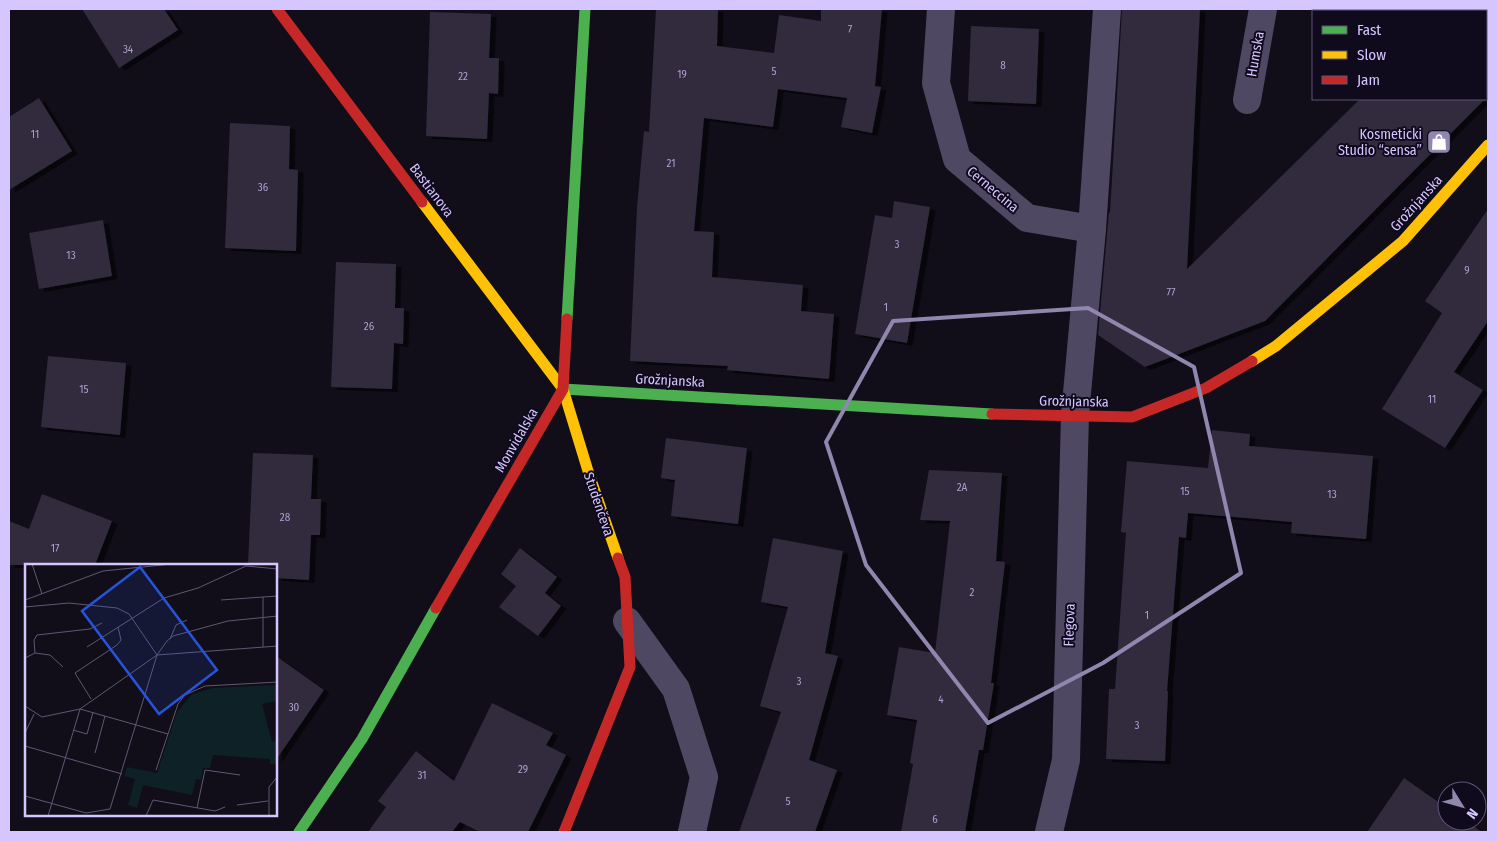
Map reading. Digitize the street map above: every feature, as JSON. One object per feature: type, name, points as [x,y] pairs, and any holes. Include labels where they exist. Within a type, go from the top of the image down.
[{"type":"street","name":"Bastianova","points":[[277,9],[563,388]]},
{"type":"street","name":"Monvidalska","points":[[299,832],[362,740],[463,560],[563,388],[585,9]]},
{"type":"street","name":"Cerneccina","points":[[941,9],[936,83],[957,160],[1027,218],[1092,229]]},
{"type":"street","points":[[1075,415],[1092,229],[1108,9]]},
{"type":"street","name":"Humska","points":[[1247,100],[1263,9]]},
{"type":"street","name":"Grožnjanska","points":[[563,388],[994,414],[1132,417],[1206,388],[1276,346],[1403,241],[1488,145]]},
{"type":"street","name":"Studenčeva","points":[[563,388],[588,472],[625,577],[630,667],[564,832]]},
{"type":"street","name":"Flegova","points":[[1049,832],[1066,760],[1075,415]]},
{"type":"street","points":[[627,621],[676,689],[704,777],[692,832]]},
{"type":"highlighted area","points":[[1088,308],[1194,367],[1241,573],[1103,663],[988,723],[866,565],[826,442],[893,321]]},
{"type":"building","points":[[82,9],[164,9],[178,30],[119,68]]},
{"type":"building","points":[[656,9],[718,9],[717,46],[774,53],[779,15],[821,21],[821,9],[882,9],[875,86],[881,87],[872,133],[841,127],[847,98],[778,89],[773,127],[704,118],[694,231],[714,232],[712,277],[803,285],[801,311],[834,314],[829,379],[727,370],[728,366],[630,361],[637,207],[644,131],[649,132]]},
{"type":"building","points":[[1122,9],[1200,9],[1187,269],[1359,100],[1484,100],[1265,321],[1145,367],[1098,335],[1110,213]]},
{"type":"building","points":[[430,12],[491,14],[489,58],[499,58],[498,94],[489,93],[487,139],[426,136]]},
{"type":"building","points":[[971,26],[1039,29],[1036,104],[968,101]]},
{"type":"building","points":[[39,98],[72,151],[9,190],[9,117]]},
{"type":"building","points":[[230,123],[290,126],[289,169],[298,170],[296,251],[225,248]]},
{"type":"building","points":[[894,201],[930,207],[907,343],[855,334],[875,215],[892,218]]},
{"type":"building","points":[[1488,209],[1488,321],[1454,372],[1483,390],[1445,448],[1382,409],[1442,313],[1425,301]]},
{"type":"building","points":[[103,220],[112,276],[39,289],[29,233]]},
{"type":"building","points":[[336,262],[396,264],[395,308],[404,308],[403,344],[394,343],[392,389],[331,387]]},
{"type":"building","points":[[48,356],[126,363],[120,435],[41,427]]},
{"type":"building","points":[[1212,430],[1250,434],[1249,446],[1373,456],[1366,539],[1291,533],[1292,522],[1188,513],[1186,538],[1179,537],[1167,691],[1165,761],[1106,759],[1109,689],[1115,689],[1126,533],[1121,532],[1127,461],[1208,468]]},
{"type":"building","points":[[666,438],[747,448],[738,524],[671,516],[675,480],[661,478]]},
{"type":"building","points":[[253,453],[313,455],[311,499],[321,499],[320,535],[311,535],[309,580],[278,578],[278,564],[248,564]]},
{"type":"building","points":[[929,470],[1002,473],[996,561],[1005,562],[991,683],[994,683],[983,750],[979,750],[965,832],[901,832],[913,764],[910,763],[917,720],[887,715],[899,647],[935,653],[950,521],[920,520]]},
{"type":"building","points":[[42,494],[112,521],[95,564],[9,565],[9,521],[29,529]]},
{"type":"building","points":[[773,538],[843,551],[825,653],[838,656],[809,760],[837,770],[815,832],[739,832],[781,712],[760,706],[788,607],[761,602]]},
{"type":"building","points":[[520,548],[557,577],[545,593],[561,606],[538,636],[499,607],[516,586],[501,574]]},
{"type":"building","points":[[278,657],[324,690],[278,757]]},
{"type":"building","points":[[492,703],[553,733],[546,745],[566,755],[528,832],[480,832],[460,822],[452,832],[368,832],[386,807],[378,801],[416,751],[454,781]]},
{"type":"building","points":[[1404,778],[1437,801],[1437,831],[1482,832],[1367,832]]},
{"type":"traffic: fast","points":[[567,319],[585,9]]},
{"type":"traffic: fast","points":[[563,389],[992,414]]},
{"type":"traffic: fast","points":[[299,832],[362,739],[436,608]]},
{"type":"traffic: slow","points":[[1252,361],[1276,346],[1403,241],[1488,145]]},
{"type":"traffic: slow","points":[[422,202],[563,389],[588,471],[618,558]]},
{"type":"traffic: jam","points":[[277,9],[422,202]]},
{"type":"traffic: jam","points":[[436,608],[563,389],[567,319]]},
{"type":"traffic: jam","points":[[992,414],[1132,417],[1206,388],[1252,361]]},
{"type":"traffic: jam","points":[[564,832],[630,667],[625,577],[618,558]]},
{"type":"place","name":"Kosmeticki Studio “sensa”","points":[[1439,142]]}]
